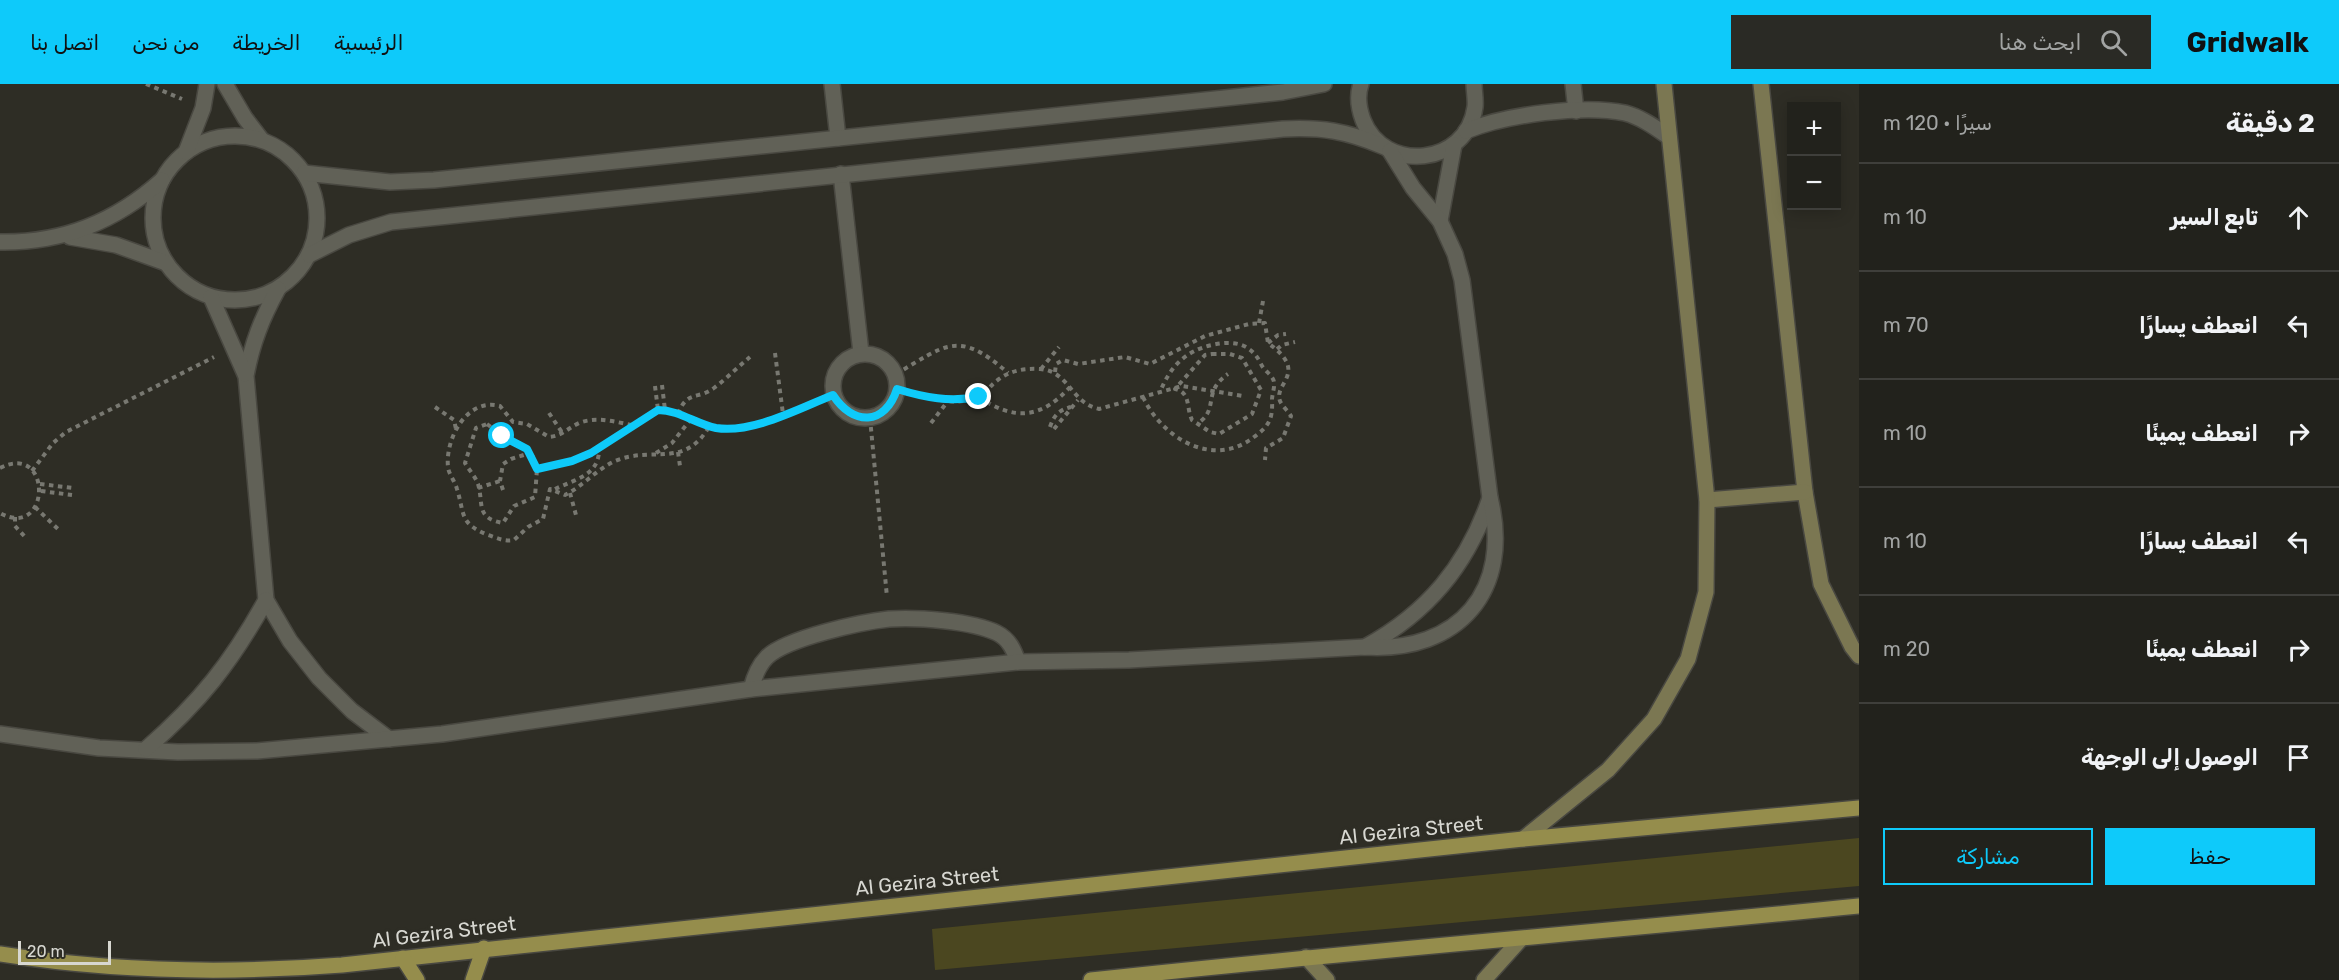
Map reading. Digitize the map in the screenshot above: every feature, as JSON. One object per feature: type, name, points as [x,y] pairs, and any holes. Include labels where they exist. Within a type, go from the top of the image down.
[{"type":"main road","name":"Al Gezira Street","points":[[0,954],[51,962],[154,971],[257,971],[404,958],[1523,839],[1859,808]]},
{"type":"main road","points":[[1091,980],[1306,957],[1520,940],[1859,906]]},
{"type":"main road","points":[[473,980],[484,948]]},
{"type":"main road","points":[[404,958],[417,980]]},
{"type":"street","points":[[0,242],[21,242],[64,236],[117,215],[162,180],[186,152],[203,108],[207,84]]},
{"type":"street","points":[[225,84],[245,118],[261,139]]},
{"type":"street","points":[[832,84],[838,138]]},
{"type":"street","points":[[304,173],[390,182],[434,180],[1283,92],[1324,84]]},
{"type":"street","points":[[0,734],[99,748],[178,752],[257,751],[453,733],[751,689],[1018,662],[1129,660],[1365,647],[1391,649],[1417,645],[1441,634],[1462,619],[1479,599],[1491,576],[1496,550],[1496,524],[1490,498],[1462,280],[1455,254],[1440,221],[1413,188],[1386,149],[1367,130],[1360,111],[1361,84]]},
{"type":"street","points":[[309,255],[349,235],[391,222],[1283,129],[1317,128],[1350,133],[1386,149],[1414,158],[1435,155],[1454,145],[1466,131],[1475,107],[1474,84]]},
{"type":"street","points":[[1573,84],[1576,111]]},
{"type":"street","points":[[1523,839],[1608,770],[1654,719],[1688,659],[1706,592],[1707,500],[1664,84]]},
{"type":"street","points":[[1761,84],[1805,492],[1821,584],[1852,647],[1859,656]]},
{"type":"street","points":[[1466,131],[1510,117],[1576,111],[1626,113],[1669,137]]},
{"type":"street","points":[[162,180],[154,207],[155,236],[166,263],[186,284],[211,297],[234,301],[257,298],[278,289],[296,274],[309,255],[317,228],[316,199],[304,173],[286,152],[261,139],[235,135],[209,140],[186,152]]},
{"type":"street","points":[[1440,221],[1454,145]]},
{"type":"street","points":[[841,174],[861,353]]},
{"type":"street","points":[[64,236],[116,245],[166,263]]},
{"type":"street","points":[[278,289],[262,316],[252,345],[246,376],[266,600],[290,640],[319,678],[352,711],[389,739]]},
{"type":"street","points":[[211,297],[246,376]]},
{"type":"street","points":[[861,353],[875,354],[888,362],[896,382],[893,402],[883,413],[870,418],[855,417],[848,413],[842,409],[833,395],[832,381],[837,368],[848,357],[861,353]]},
{"type":"street","points":[[1707,500],[1805,492]]},
{"type":"street","points":[[1365,647],[1413,616],[1446,582],[1468,551],[1490,498]]},
{"type":"street","points":[[146,749],[182,718],[215,682],[242,643],[266,600]]},
{"type":"street","points":[[751,689],[759,666],[777,650],[838,629],[890,619],[939,621],[988,630],[1008,641],[1018,662]]},
{"type":"street","points":[[1484,980],[1520,940]]},
{"type":"street","points":[[1306,957],[1327,980]]},
{"type":"path","points":[[146,84],[203,108]]},
{"type":"path","points":[[1259,323],[1263,301]]},
{"type":"path","points":[[1055,372],[1056,364],[1064,360],[1078,364],[1125,357],[1150,364],[1205,336],[1265,323],[1267,328],[1265,338],[1288,366],[1287,382],[1280,396],[1291,416],[1283,438],[1266,448],[1265,460]]},
{"type":"path","points":[[1268,343],[1278,335],[1286,334]]},
{"type":"path","points":[[1143,397],[1150,413],[1162,427],[1191,445],[1208,449],[1242,446],[1266,428],[1272,420],[1275,382],[1252,350],[1245,345],[1233,342],[1215,344],[1188,354],[1171,371],[1160,393]]},
{"type":"path","points":[[1276,349],[1295,342]]},
{"type":"path","points":[[1008,372],[991,358],[961,345],[941,348],[896,382],[930,399],[948,400],[979,397],[1008,372],[1041,369],[1055,372],[1070,387],[1078,400],[1088,407],[1099,409],[1189,386],[1244,396]]},
{"type":"path","points":[[32,471],[53,443],[66,432],[234,346]]},
{"type":"path","points":[[1041,369],[1059,347]]},
{"type":"path","points":[[775,353],[783,414]]},
{"type":"path","points":[[1230,354],[1242,358],[1261,390],[1252,414],[1219,434],[1210,432],[1192,420],[1186,397],[1182,391],[1175,389],[1205,355],[1230,354]]},
{"type":"path","points":[[678,414],[682,404],[690,396],[711,390],[750,357]]},
{"type":"path","points":[[1202,421],[1210,409],[1212,391],[1218,381],[1228,374]]},
{"type":"path","points":[[662,385],[664,410]]},
{"type":"path","points":[[655,386],[658,410]]},
{"type":"path","points":[[979,397],[996,408],[1016,414],[1037,412],[1056,403],[1070,387]]},
{"type":"path","points":[[537,469],[572,461],[598,448],[658,410],[678,414],[710,426],[732,429],[748,426],[833,395]]},
{"type":"path","points":[[931,423],[948,400]]},
{"type":"path","points":[[1072,407],[1061,410],[1053,417],[1052,428],[1072,407],[1078,400]]},
{"type":"path","points":[[456,430],[474,410],[493,405],[500,406],[513,422],[527,424],[549,436],[563,434],[576,424],[591,420],[632,425]]},
{"type":"path","points":[[435,408],[454,420],[456,430],[448,469],[456,486],[462,513],[471,528],[501,540],[514,540],[528,527],[543,519],[549,489],[555,489],[592,472],[598,464],[598,448]]},
{"type":"path","points":[[549,413],[563,434]]},
{"type":"path","points":[[870,418],[890,619]]},
{"type":"path","points":[[653,455],[672,443],[691,419]]},
{"type":"path","points":[[481,425],[493,427],[508,440],[519,443],[530,453],[537,469],[535,497],[514,506],[503,523],[485,515],[480,509],[478,488],[465,463],[476,428],[481,425]]},
{"type":"path","points":[[555,489],[565,495],[570,493],[613,462],[678,452],[694,447],[710,426]]},
{"type":"path","points":[[678,452],[680,466]]},
{"type":"path","points":[[503,490],[500,481],[503,464],[530,453]]},
{"type":"path","points":[[0,468],[15,464],[32,471],[40,484],[41,491],[35,507],[26,514],[15,518],[0,513]]},
{"type":"path","points":[[478,488],[500,481]]},
{"type":"path","points":[[40,484],[73,488]]},
{"type":"path","points":[[41,491],[72,495]]},
{"type":"path","points":[[570,493],[576,515]]},
{"type":"path","points":[[35,507],[60,531]]},
{"type":"path","points":[[0,518],[5,516]]},
{"type":"path","points":[[15,518],[15,526],[26,538]]},
{"type":"shaded area","points":[[1859,838],[1859,886],[935,970],[932,929]]},
{"type":"route","points":[[502,436],[527,449],[537,469],[572,461],[591,453],[658,410],[669,410],[716,428],[732,429],[748,426],[833,395],[842,409],[855,417],[870,418],[883,413],[893,402],[897,389],[930,399],[979,397]]}]
